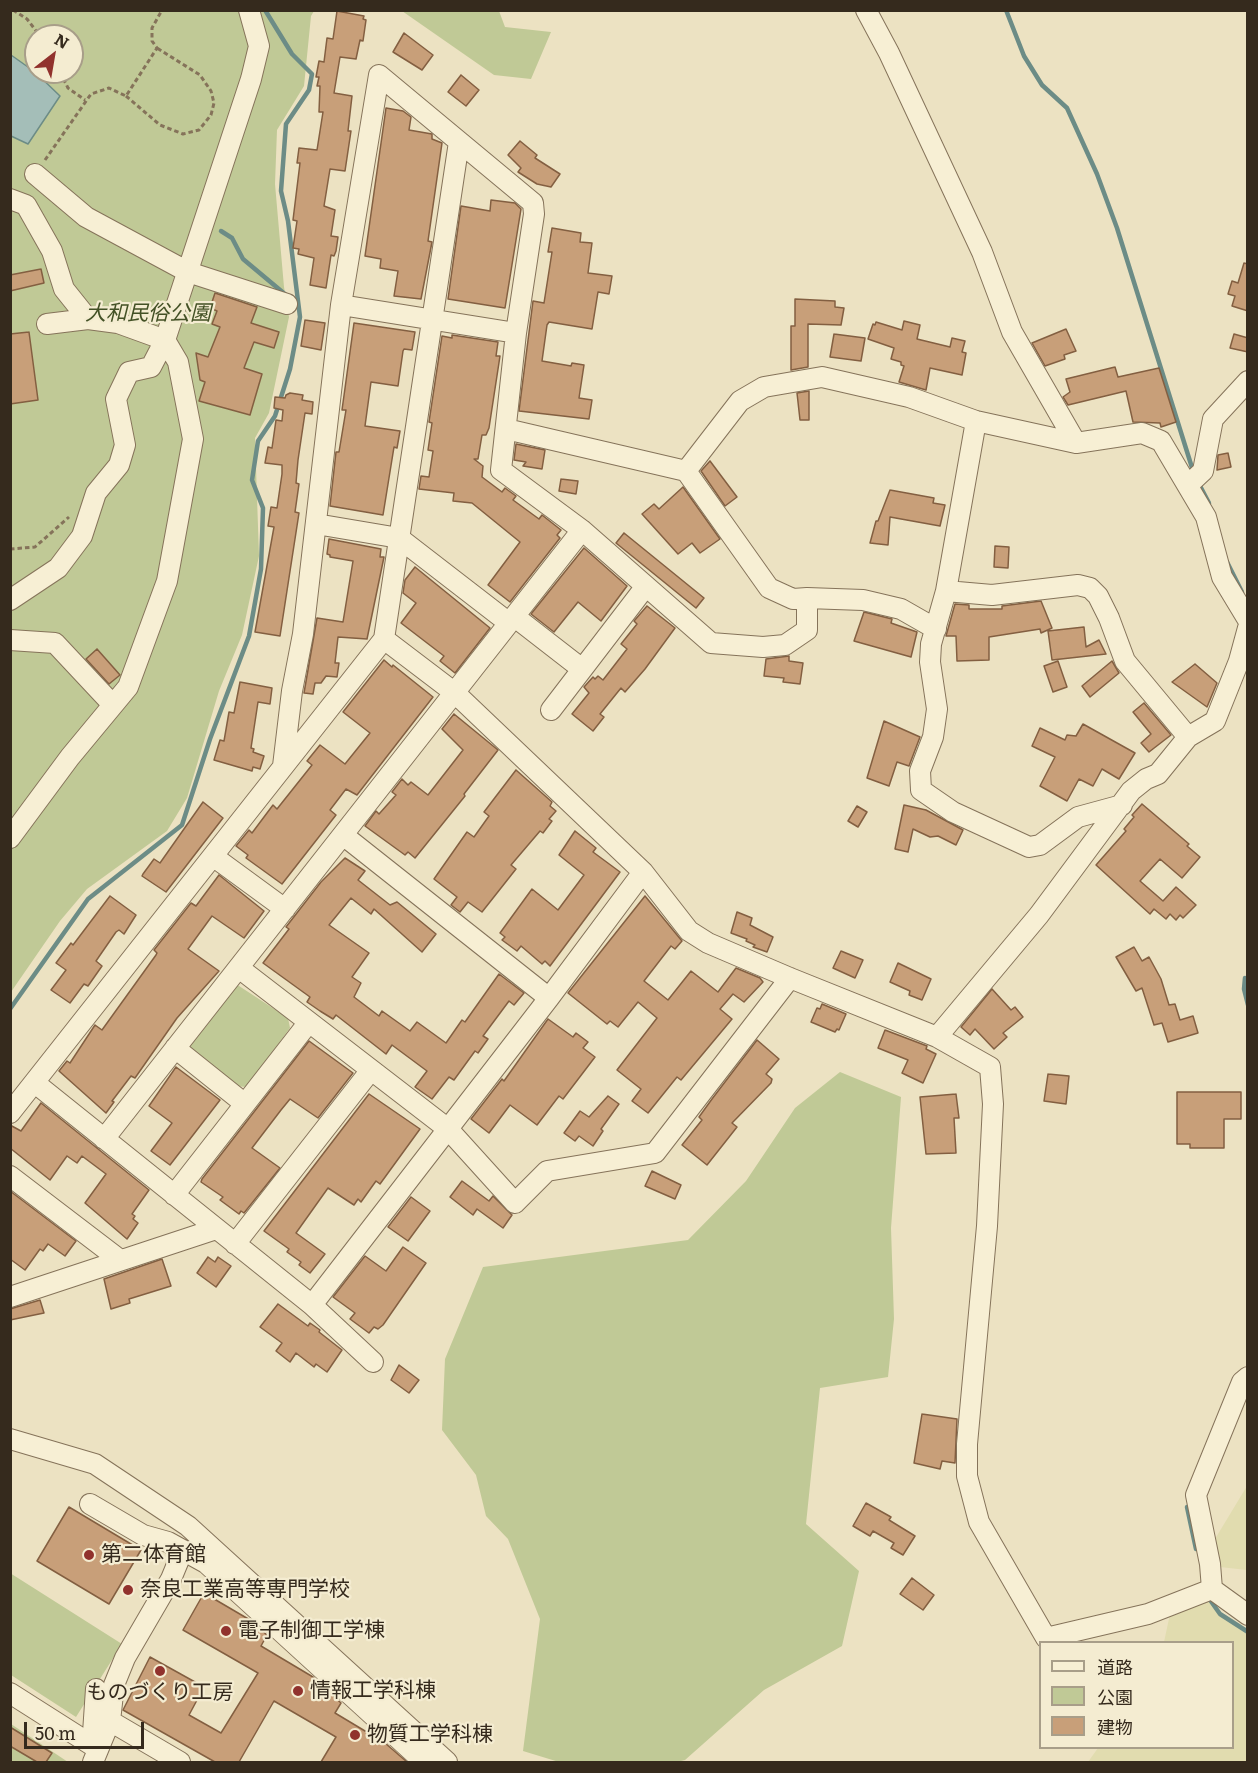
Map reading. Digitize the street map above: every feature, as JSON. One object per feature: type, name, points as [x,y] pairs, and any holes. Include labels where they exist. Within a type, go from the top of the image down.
[{"type":"street","points":[[10,600],[58,568],[82,536],[96,493],[119,465],[125,445],[116,399],[129,372],[152,367],[165,340],[227,156],[259,46],[249,10]]},
{"type":"street","points":[[866,10],[969,224],[1012,332],[1076,443]]},
{"type":"street","points":[[283,766],[316,524],[341,305],[379,75],[533,203],[534,214],[516,333],[501,470],[582,530],[711,643],[763,647],[785,645],[807,630],[807,598]]},
{"type":"street","points":[[10,1113],[384,639],[459,142]]},
{"type":"street","points":[[36,174],[86,217],[188,272],[286,304]]},
{"type":"street","points":[[10,199],[26,205],[52,251],[64,289],[88,319]]},
{"type":"street","points":[[341,305],[516,333]]},
{"type":"street","points":[[10,838],[70,757],[128,687],[167,581],[193,439],[178,362],[165,340],[118,323],[88,319],[47,324]]},
{"type":"street","points":[[686,471],[740,401],[764,387],[822,377],[909,397],[976,421],[1076,443],[1142,433],[1161,441],[1193,480],[1206,517],[1221,577],[1248,620]]},
{"type":"street","points":[[1193,480],[1203,471],[1213,419],[1248,381]]},
{"type":"street","points":[[976,421],[946,591],[931,644],[930,662],[937,709],[933,737],[920,771],[921,790],[953,812],[1029,847],[1040,845],[1078,817],[1122,805]]},
{"type":"street","points":[[506,429],[686,471],[769,588],[793,599],[863,600],[902,609],[936,629]]},
{"type":"street","points":[[316,524],[399,538],[582,669]]},
{"type":"street","points":[[104,1139],[582,530]]},
{"type":"street","points":[[946,591],[992,595],[1078,585],[1090,588],[1098,596],[1109,618],[1125,661],[1188,737]]},
{"type":"street","points":[[551,710],[646,586]]},
{"type":"street","points":[[937,1037],[1039,915],[1131,791],[1146,778],[1158,774],[1188,737],[1215,720],[1239,661],[1248,628]]},
{"type":"street","points":[[384,639],[455,693],[643,872],[689,931],[708,943],[937,1037],[990,1066],[992,1075],[987,1226],[967,1444],[967,1476],[979,1522],[1046,1638],[1148,1614],[1212,1589]]},
{"type":"street","points":[[10,640],[55,643],[113,705]]},
{"type":"street","points":[[343,836],[549,998]]},
{"type":"street","points":[[214,857],[285,909]]},
{"type":"street","points":[[312,1305],[549,998],[643,872]]},
{"type":"street","points":[[239,968],[448,1129],[515,1203],[547,1171],[655,1153],[790,978]]},
{"type":"street","points":[[174,1195],[309,1022]]},
{"type":"street","points":[[176,1048],[245,1104]]},
{"type":"street","points":[[236,1244],[371,1070]]},
{"type":"street","points":[[35,1083],[312,1305],[373,1362]]},
{"type":"street","points":[[10,1176],[120,1260]]},
{"type":"street","points":[[15,1290],[216,1229]]},
{"type":"street","points":[[1248,1377],[1242,1382],[1196,1494],[1210,1564],[1212,1589],[1248,1615]]},
{"type":"street","points":[[10,1439],[95,1464],[188,1526],[447,1762]]},
{"type":"street","points":[[90,1504],[143,1535],[168,1542],[206,1563],[424,1762]]},
{"type":"street","points":[[96,1756],[110,1720],[114,1685],[171,1579],[183,1550]]},
{"type":"street","points":[[96,1689],[93,1733],[96,1756]]},
{"type":"street","points":[[10,1693],[96,1756]]},
{"type":"street","points":[[110,1720],[180,1762]]},
{"type":"path","points":[[13,10],[31,24]]},
{"type":"path","points":[[36,174],[91,94],[109,88],[126,96],[160,125],[183,134],[199,130],[211,115],[214,103],[211,91],[200,75],[157,48],[152,41],[152,28],[162,10]]},
{"type":"path","points":[[126,96],[157,48]]},
{"type":"path","points":[[66,84],[68,88],[86,100]]},
{"type":"path","points":[[10,549],[35,547],[70,516]]},
{"type":"shaded area","points":[[1247,1486],[1247,1570],[1220,1567],[1215,1539]]},
{"type":"shaded area","points":[[1208,1597],[1223,1615],[1247,1630],[1247,1762],[1088,1762],[1097,1749],[1234,1749],[1234,1641],[1164,1641],[1170,1614]]},
{"type":"green space","name":"大和民俗公園","points":[[11,11],[314,11],[311,16],[304,86],[277,130],[275,184],[284,287],[289,317],[269,413],[255,438],[259,556],[242,635],[219,691],[187,798],[167,831],[87,889],[60,921],[11,992]]},
{"type":"green space","points":[[402,11],[499,11],[505,27],[551,32],[531,79],[494,75]]},
{"type":"green space","points":[[236,984],[288,1018],[290,1028],[247,1087],[235,1086],[189,1047]]},
{"type":"green space","points":[[840,1072],[901,1097],[891,1228],[894,1319],[888,1377],[820,1388],[806,1524],[859,1571],[842,1646],[764,1690],[685,1760],[677,1762],[559,1762],[523,1751],[540,1619],[508,1539],[486,1516],[476,1475],[442,1430],[445,1359],[483,1267],[688,1240],[746,1181],[795,1108]]},
{"type":"green space","points":[[10,1573],[122,1644],[76,1717],[11,1675]]},
{"type":"green space","points":[[11,1724],[68,1762],[11,1762]]},
{"type":"water","points":[[11,55],[24,64],[24,84],[48,84],[60,96],[28,144],[11,136]]},
{"type":"building","points":[[337,11],[364,16],[363,19],[366,20],[363,41],[360,40],[356,59],[340,57],[334,93],[352,96],[348,131],[351,131],[345,171],[330,169],[324,206],[335,210],[331,236],[338,237],[336,251],[334,256],[331,255],[326,288],[310,285],[314,258],[298,254],[299,249],[293,248],[297,221],[293,220],[300,163],[297,163],[299,148],[317,150],[323,112],[319,112],[320,86],[317,86],[319,77],[316,77],[319,61],[324,62],[327,38],[333,39]]},
{"type":"building","points":[[404,33],[433,55],[422,70],[393,52]]},
{"type":"building","points":[[461,75],[479,90],[466,106],[448,92]]},
{"type":"building","points":[[386,108],[403,111],[411,117],[409,130],[432,134],[432,139],[442,143],[428,241],[432,242],[421,299],[394,296],[398,271],[380,268],[381,259],[365,256]]},
{"type":"building","points":[[520,141],[537,155],[535,158],[560,174],[551,187],[537,184],[518,172],[521,168],[508,155]]},
{"type":"building","points":[[491,200],[515,203],[521,209],[505,308],[448,299],[461,206],[490,211]]},
{"type":"building","points":[[552,228],[581,233],[580,242],[592,243],[588,273],[612,276],[609,294],[598,292],[592,329],[549,322],[547,325],[542,361],[571,366],[572,363],[584,365],[579,398],[592,400],[589,419],[519,411],[533,301],[544,303],[552,252],[548,252]]},
{"type":"building","points":[[1244,263],[1248,264],[1248,311],[1232,306],[1235,296],[1228,294],[1232,281],[1238,283]]},
{"type":"building","points":[[41,269],[44,283],[10,291],[10,275]]},
{"type":"building","points":[[215,293],[257,307],[251,323],[279,332],[274,348],[254,342],[244,368],[262,374],[250,415],[199,401],[205,382],[200,380],[196,353],[208,357],[220,327],[212,324],[217,311],[210,308]]},
{"type":"building","points":[[795,299],[835,301],[835,307],[844,308],[841,325],[808,324],[808,367],[791,370],[791,326],[795,326]]},
{"type":"building","points":[[305,320],[325,323],[321,350],[301,346]]},
{"type":"building","points":[[904,321],[920,325],[917,339],[950,347],[952,338],[965,341],[962,352],[966,353],[962,375],[930,368],[926,390],[899,382],[904,366],[901,362],[891,359],[894,348],[868,339],[873,324],[875,325],[876,322],[902,330]]},
{"type":"building","points":[[354,323],[415,332],[412,350],[404,349],[403,351],[398,386],[371,382],[365,426],[400,431],[397,448],[394,447],[383,515],[330,506],[336,452],[339,452],[346,410],[342,410]]},
{"type":"building","points":[[1066,329],[1076,351],[1064,355],[1065,359],[1045,366],[1032,343]]},
{"type":"building","points":[[29,332],[38,400],[10,404],[10,334]]},
{"type":"building","points":[[834,334],[865,338],[861,361],[830,357]]},
{"type":"building","points":[[1234,334],[1248,338],[1248,352],[1230,348]]},
{"type":"building","points":[[452,335],[498,342],[496,356],[500,356],[489,428],[486,435],[482,435],[478,459],[474,459],[483,466],[482,477],[502,492],[505,488],[516,496],[513,500],[539,519],[542,515],[561,530],[557,535],[560,538],[510,602],[488,585],[520,542],[472,503],[453,501],[454,493],[419,489],[421,476],[429,477],[433,451],[428,450],[432,423],[429,422],[442,336],[452,338]]},
{"type":"building","points":[[1115,367],[1118,377],[1159,368],[1176,422],[1161,427],[1160,423],[1133,422],[1126,391],[1068,405],[1063,397],[1070,392],[1066,379]]},
{"type":"building","points":[[809,391],[809,420],[800,420],[797,393]]},
{"type":"building","points":[[290,393],[303,395],[302,400],[313,402],[312,414],[305,413],[298,460],[296,483],[299,484],[295,512],[299,513],[280,636],[255,632],[274,527],[268,526],[271,507],[277,508],[282,474],[282,465],[265,463],[268,447],[272,448],[276,420],[282,421],[283,410],[274,408],[275,397],[285,398]]},
{"type":"building","points":[[516,444],[545,450],[542,469],[523,466],[526,462],[514,460]]},
{"type":"building","points":[[1228,453],[1231,467],[1217,470],[1218,455]]},
{"type":"building","points":[[710,461],[737,497],[725,506],[701,471]]},
{"type":"building","points":[[561,479],[578,481],[576,494],[559,491]]},
{"type":"building","points":[[683,487],[720,539],[700,553],[692,543],[678,554],[642,514],[654,504],[659,509]]},
{"type":"building","points":[[890,490],[934,498],[933,503],[945,505],[940,526],[890,517],[888,545],[870,543],[876,521],[878,521]]},
{"type":"building","points":[[624,533],[704,598],[696,608],[616,543]]},
{"type":"building","points":[[329,539],[381,549],[380,557],[384,557],[367,639],[338,637],[335,663],[339,663],[337,677],[326,676],[321,683],[315,683],[313,694],[304,693],[317,618],[343,622],[353,561],[330,557],[327,554]]},
{"type":"building","points":[[995,546],[1009,547],[1008,568],[994,567]]},
{"type":"building","points":[[584,548],[627,586],[601,621],[578,602],[554,632],[531,614]]},
{"type":"building","points":[[415,567],[490,628],[455,673],[440,661],[444,656],[401,623],[416,603],[403,593],[405,580]]},
{"type":"building","points":[[1041,601],[1052,628],[1041,633],[1040,629],[989,637],[989,660],[957,661],[956,636],[946,636],[955,604],[969,605],[969,609],[1002,609],[1002,606]]},
{"type":"building","points":[[647,606],[675,628],[625,692],[621,688],[600,714],[604,717],[593,731],[572,714],[589,693],[584,687],[593,677],[595,679],[598,676],[603,680],[627,649],[621,644],[637,624],[634,621]]},
{"type":"building","points":[[864,612],[892,619],[891,623],[917,632],[911,657],[854,641]]},
{"type":"building","points":[[1084,627],[1086,647],[1099,640],[1106,654],[1052,660],[1048,631]]},
{"type":"building","points":[[97,649],[120,675],[109,684],[86,659]]},
{"type":"building","points":[[789,656],[789,661],[803,663],[800,684],[783,682],[784,678],[764,676],[766,659]]},
{"type":"building","points":[[384,660],[433,697],[357,795],[346,789],[330,810],[336,815],[282,884],[246,858],[248,855],[236,846],[249,830],[252,833],[273,805],[277,809],[312,765],[307,761],[320,745],[345,764],[370,733],[343,712]]},
{"type":"building","points":[[1058,661],[1067,687],[1053,692],[1044,666]]},
{"type":"building","points":[[1112,661],[1119,673],[1090,697],[1082,686]]},
{"type":"building","points":[[1195,664],[1217,683],[1207,707],[1172,682]]},
{"type":"building","points":[[240,682],[272,688],[270,704],[258,702],[251,748],[254,749],[253,752],[264,756],[260,769],[253,767],[252,771],[214,760],[220,740],[224,741],[229,712],[234,713]]},
{"type":"building","points":[[1144,703],[1171,735],[1149,752],[1141,743],[1151,734],[1133,712]]},
{"type":"building","points":[[454,714],[498,750],[464,794],[465,796],[415,858],[408,852],[405,855],[365,826],[376,811],[379,814],[396,795],[392,792],[402,779],[408,785],[411,782],[428,795],[463,750],[442,729]]},
{"type":"building","points":[[884,721],[920,737],[909,766],[897,762],[889,786],[867,778]]},
{"type":"building","points":[[1083,724],[1135,753],[1119,779],[1102,769],[1093,786],[1079,779],[1067,801],[1040,786],[1055,757],[1032,746],[1040,728],[1065,740],[1067,735],[1076,736]]},
{"type":"building","points":[[516,770],[552,802],[550,806],[556,811],[549,819],[552,821],[543,833],[540,831],[511,865],[516,869],[482,912],[468,902],[460,912],[451,905],[457,897],[434,879],[467,832],[474,837],[489,816],[484,812]]},
{"type":"building","points":[[203,802],[223,818],[166,892],[142,876],[154,859],[160,863]]},
{"type":"building","points":[[1142,804],[1189,844],[1187,846],[1200,857],[1182,878],[1160,859],[1140,881],[1163,901],[1176,887],[1196,905],[1183,918],[1180,915],[1176,920],[1170,914],[1166,919],[1154,909],[1150,914],[1096,865],[1126,831],[1124,829],[1134,817],[1132,815]]},
{"type":"building","points":[[904,805],[926,810],[963,830],[956,845],[938,836],[930,837],[913,829],[908,852],[895,849]]},
{"type":"building","points":[[857,806],[867,812],[858,827],[848,821]]},
{"type":"building","points":[[575,831],[596,848],[593,852],[620,872],[550,966],[545,961],[542,964],[521,946],[517,951],[502,940],[505,937],[500,933],[532,889],[558,910],[584,875],[559,855]]},
{"type":"building","points":[[345,858],[365,871],[358,880],[390,905],[397,902],[436,934],[422,952],[374,909],[371,914],[351,898],[329,925],[369,953],[352,977],[361,983],[354,997],[379,1016],[382,1011],[410,1031],[417,1022],[446,1043],[462,1020],[465,1022],[499,974],[524,993],[514,1005],[509,1001],[483,1036],[488,1039],[478,1053],[475,1051],[454,1080],[449,1077],[432,1099],[415,1087],[427,1071],[392,1045],[386,1054],[336,1015],[333,1019],[320,1011],[307,1002],[310,997],[263,963],[289,929],[286,927],[321,882]]},
{"type":"building","points":[[219,875],[264,911],[244,938],[212,916],[188,949],[219,971],[177,1018],[135,1078],[131,1076],[112,1101],[114,1102],[106,1113],[59,1071],[67,1061],[70,1063],[95,1025],[102,1030],[156,955],[154,950],[191,903],[196,906]]},
{"type":"building","points":[[110,896],[136,915],[124,934],[119,930],[116,932],[96,961],[102,966],[88,986],[84,984],[70,1003],[51,990],[66,970],[56,963],[71,943],[73,945]]},
{"type":"building","points":[[645,896],[682,941],[675,949],[671,946],[644,981],[668,1000],[691,971],[718,992],[736,968],[760,978],[763,982],[744,1002],[733,994],[720,1009],[732,1019],[681,1080],[677,1077],[648,1113],[632,1101],[641,1089],[617,1070],[657,1018],[638,1002],[618,1027],[610,1021],[607,1024],[568,993]]},
{"type":"building","points":[[737,912],[752,918],[750,925],[773,937],[767,952],[753,947],[755,945],[746,941],[747,939],[731,933]]},
{"type":"building","points":[[1134,947],[1142,961],[1149,957],[1161,979],[1169,1005],[1175,1004],[1180,1020],[1193,1016],[1198,1033],[1168,1042],[1162,1023],[1154,1025],[1142,988],[1136,991],[1116,957]]},
{"type":"building","points":[[841,951],[863,960],[855,978],[833,968]]},
{"type":"building","points":[[898,963],[931,979],[922,1000],[909,995],[910,991],[890,982]]},
{"type":"building","points":[[992,989],[1011,1010],[1015,1007],[1023,1017],[1003,1033],[1007,1037],[994,1049],[975,1029],[970,1035],[961,1027]]},
{"type":"building","points":[[822,1004],[846,1014],[839,1030],[835,1032],[811,1022],[817,1008],[820,1009]]},
{"type":"building","points":[[548,1019],[573,1037],[576,1033],[588,1042],[583,1048],[595,1057],[563,1099],[559,1096],[537,1125],[510,1105],[489,1133],[471,1119],[502,1079],[504,1081]]},
{"type":"building","points":[[885,1030],[927,1046],[926,1049],[936,1054],[923,1083],[902,1073],[908,1060],[878,1048]]},
{"type":"building","points":[[757,1040],[779,1059],[766,1074],[772,1079],[771,1083],[732,1123],[737,1127],[707,1165],[682,1145],[702,1120],[699,1117]]},
{"type":"building","points":[[309,1041],[353,1073],[318,1118],[290,1099],[281,1110],[252,1148],[280,1168],[244,1213],[241,1211],[239,1214],[220,1200],[223,1197],[201,1182],[202,1179]]},
{"type":"building","points":[[176,1067],[220,1100],[170,1165],[151,1151],[172,1123],[149,1106]]},
{"type":"building","points":[[1048,1074],[1069,1076],[1066,1104],[1044,1101]]},
{"type":"building","points":[[1177,1092],[1241,1092],[1241,1119],[1224,1119],[1224,1148],[1190,1148],[1190,1144],[1177,1144]]},
{"type":"building","points":[[369,1094],[420,1129],[380,1184],[376,1181],[361,1202],[358,1199],[354,1205],[328,1188],[296,1233],[325,1254],[310,1273],[299,1265],[301,1262],[287,1252],[289,1249],[264,1231]]},
{"type":"building","points":[[956,1094],[959,1118],[954,1118],[956,1153],[926,1154],[920,1097]]},
{"type":"building","points":[[608,1096],[619,1104],[601,1129],[603,1131],[593,1146],[579,1136],[575,1141],[564,1133],[580,1111],[589,1117]]},
{"type":"building","points":[[41,1103],[149,1190],[132,1214],[135,1216],[133,1219],[138,1223],[127,1239],[85,1203],[106,1174],[82,1156],[77,1163],[67,1156],[50,1180],[10,1148],[10,1125],[21,1131]]},
{"type":"building","points":[[652,1171],[681,1185],[675,1199],[645,1186]]},
{"type":"building","points":[[462,1181],[489,1201],[493,1196],[512,1215],[503,1228],[477,1209],[473,1215],[450,1197]]},
{"type":"building","points":[[10,1191],[76,1241],[65,1256],[48,1244],[43,1251],[40,1249],[25,1270],[10,1259]]},
{"type":"building","points":[[411,1197],[430,1211],[408,1241],[388,1227]]},
{"type":"building","points":[[403,1247],[426,1263],[383,1325],[378,1329],[374,1327],[369,1333],[350,1319],[355,1313],[333,1297],[365,1256],[386,1271]]},
{"type":"building","points":[[208,1257],[215,1262],[218,1257],[231,1266],[216,1287],[197,1273]]},
{"type":"building","points":[[162,1259],[171,1286],[129,1299],[130,1303],[111,1309],[104,1279]]},
{"type":"building","points":[[40,1300],[44,1313],[10,1320],[10,1309]]},
{"type":"building","points":[[278,1304],[308,1326],[310,1323],[320,1330],[319,1332],[342,1350],[327,1372],[316,1364],[314,1367],[296,1353],[290,1362],[276,1351],[282,1343],[260,1327]]},
{"type":"building","points":[[399,1365],[419,1380],[409,1393],[391,1380]]},
{"type":"building","points":[[922,1414],[957,1419],[955,1463],[942,1461],[940,1469],[914,1463]]},
{"type":"building","points":[[866,1503],[891,1517],[889,1520],[915,1536],[903,1555],[891,1548],[894,1543],[873,1531],[870,1536],[853,1526]]},
{"type":"building","name":"第二体育館","points":[[69,1507],[141,1550],[109,1604],[37,1561]]},
{"type":"building","points":[[912,1578],[934,1595],[923,1610],[900,1594]]},
{"type":"building","points":[[204,1593],[250,1620],[267,1635],[261,1646],[313,1677],[341,1703],[335,1713],[385,1743],[407,1762],[321,1762],[336,1737],[274,1701],[239,1762],[215,1762],[123,1710],[150,1657],[204,1687],[189,1715],[221,1733],[258,1673],[183,1630]]},
{"type":"building","points":[[10,1727],[52,1753],[46,1762],[37,1762],[10,1746]]},
{"type":"waterway","points":[[10,1009],[88,899],[182,825],[210,739],[249,636],[261,569],[263,508],[252,480],[258,441],[275,416],[290,369],[300,317],[288,221],[281,191],[286,124],[309,90],[312,74],[292,54],[265,10]]},
{"type":"waterway","points":[[1006,10],[1024,56],[1042,85],[1067,108],[1097,174],[1117,228],[1194,474]]},
{"type":"waterway","points":[[221,231],[232,238],[243,259],[286,295]]},
{"type":"waterway","points":[[1199,484],[1209,503]]},
{"type":"waterway","points":[[1227,562],[1242,592]]},
{"type":"waterway","points":[[1245,978],[1244,989],[1248,1005]]},
{"type":"waterway","points":[[1187,1507],[1196,1549]]},
{"type":"waterway","points":[[1208,1597],[1220,1614],[1248,1632]]},
{"type":"place","name":"第二体育館","points":[[89,1555]]},
{"type":"place","name":"奈良工業高等専門学校","points":[[128,1590]]},
{"type":"place","name":"電子制御工学棟","points":[[226,1631]]},
{"type":"place","name":"ものづくり工房","points":[[160,1671]]},
{"type":"place","name":"情報工学科棟","points":[[298,1691]]},
{"type":"place","name":"物質工学科棟","points":[[355,1735]]}]
